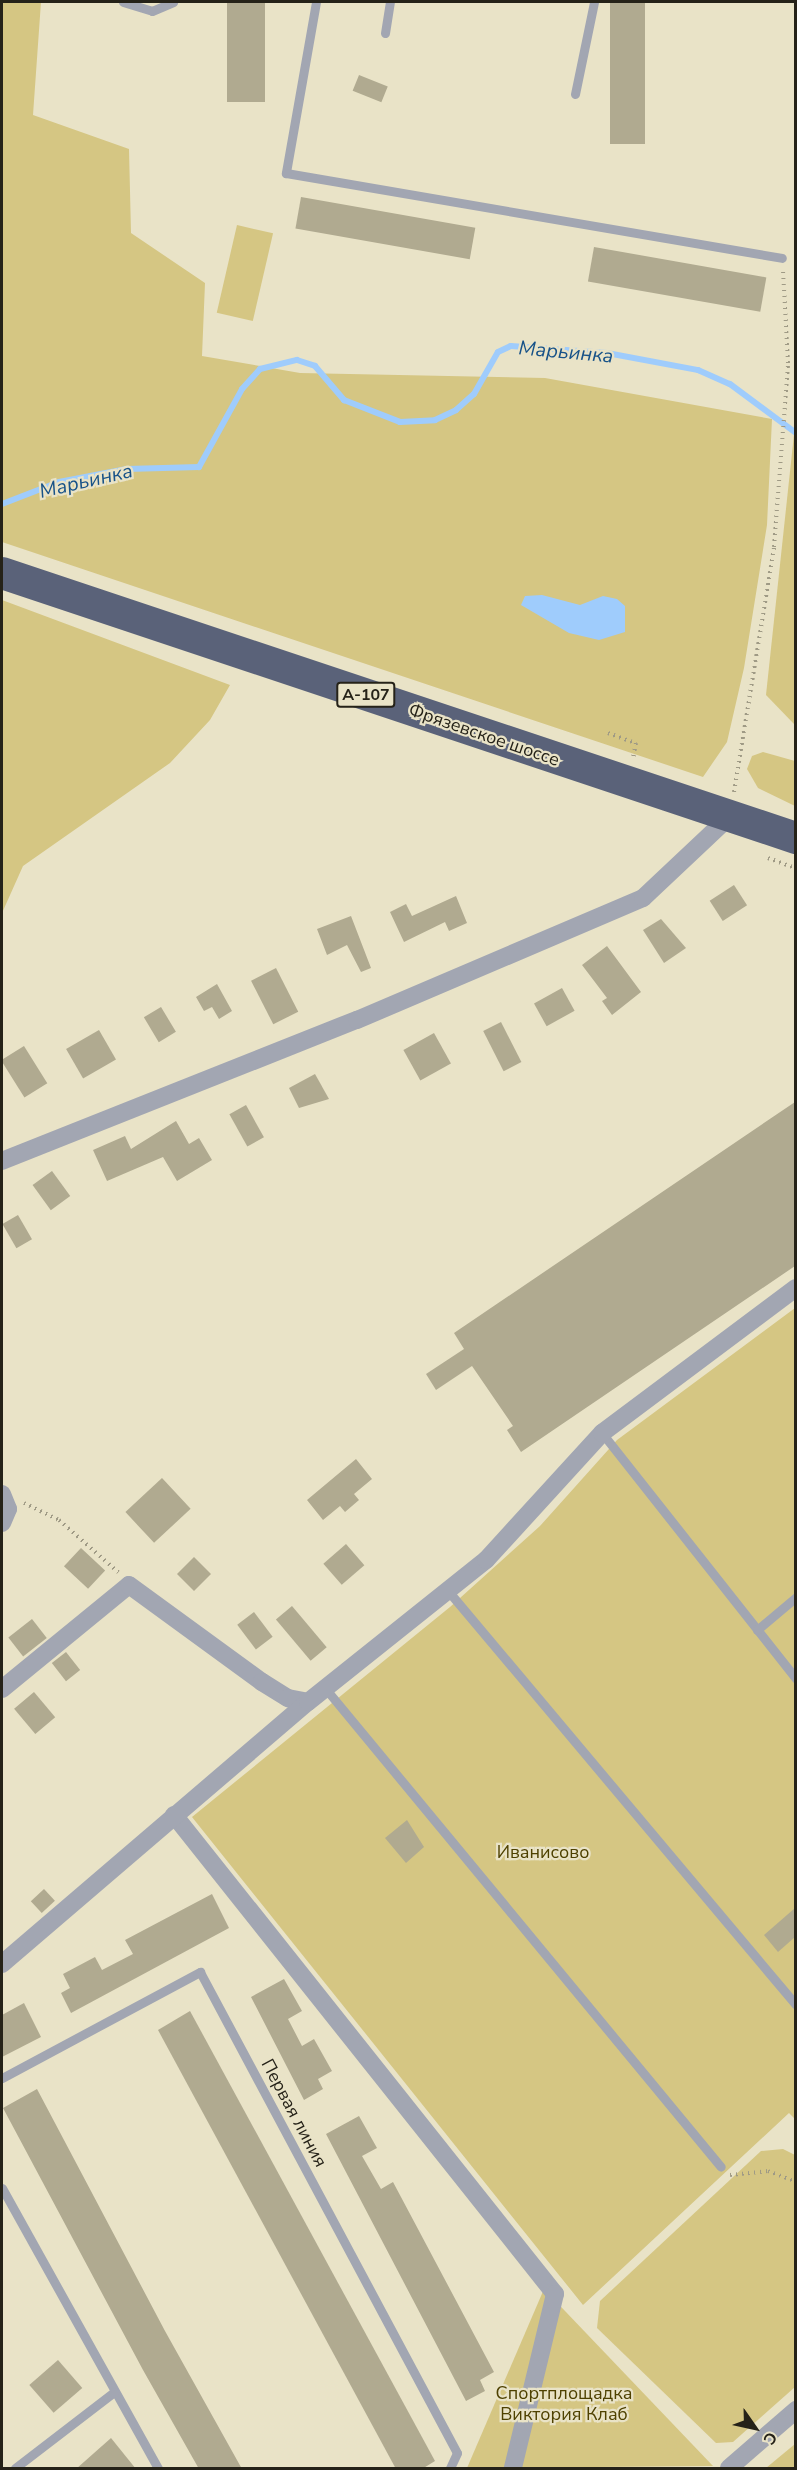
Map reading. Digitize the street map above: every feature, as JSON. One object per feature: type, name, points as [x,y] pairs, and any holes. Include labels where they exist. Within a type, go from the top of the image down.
[{"type":"highway","name":"Фрязевское шоссе","points":[[2,573],[732,804],[795,838]]},
{"type":"street","points":[[2,1161],[643,898],[732,804]]},
{"type":"street","points":[[2,1964],[308,1702],[449,1592],[486,1560],[602,1433],[795,1288]]},
{"type":"street","points":[[2,1495],[8,1509],[2,1523]]},
{"type":"street","points":[[2,1689],[129,1586],[262,1682],[288,1698],[308,1702]]},
{"type":"street","points":[[174,1815],[555,2294],[513,2469]]},
{"type":"street","points":[[729,2469],[795,2410]]},
{"type":"lane","points":[[123,2],[152,11],[173,2]]},
{"type":"lane","points":[[316,2],[286,172],[782,258]]},
{"type":"lane","points":[[385,33],[390,2]]},
{"type":"lane","points":[[575,94],[594,2]]},
{"type":"lane","points":[[602,1433],[795,1679]]},
{"type":"lane","points":[[449,1592],[795,2005]]},
{"type":"lane","points":[[756,1630],[795,1597]]},
{"type":"lane","points":[[325,1688],[719,2172]]},
{"type":"lane","name":"Первая линия","points":[[2,2078],[201,1972],[457,2453],[450,2469]]},
{"type":"lane","points":[[2,2188],[158,2469]]},
{"type":"lane","points":[[15,2469],[114,2392]]},
{"type":"path","points":[[732,804],[774,547],[789,363],[782,258]]},
{"type":"path","points":[[608,733],[636,743],[631,757]]},
{"type":"path","points":[[2,1495],[59,1520],[106,1557],[129,1586]]},
{"type":"path","points":[[719,2172],[768,2171],[795,2182]]},
{"type":"green space","points":[[2,2],[41,2],[33,115],[129,149],[131,233],[205,283],[202,356],[300,373],[545,378],[772,419],[767,525],[744,668],[727,742],[703,777],[2,542]]},
{"type":"green space","points":[[237,225],[273,233],[253,321],[217,313]]},
{"type":"green space","points":[[795,425],[796,724],[794,724],[766,695]]},
{"type":"green space","points":[[2,600],[230,685],[210,720],[170,763],[23,866],[2,913]]},
{"type":"green space","points":[[763,752],[795,761],[795,806],[758,788],[747,769],[752,756]]},
{"type":"green space","name":"Иванисово","points":[[795,1308],[795,2119],[789,2113],[583,2305],[192,1817],[450,1607],[540,1526],[617,1440]]},
{"type":"green space","points":[[783,2149],[795,2155],[795,2387],[733,2442],[716,2443],[597,2328],[600,2301],[761,2151]]},
{"type":"green space","name":"Спортплощадка Виктория Клаб","points":[[544,2289],[713,2466],[467,2468]]},
{"type":"green space","points":[[795,2444],[795,2468],[766,2468]]},
{"type":"water","points":[[542,595],[580,605],[603,596],[617,599],[625,606],[625,632],[599,640],[569,633],[521,605],[525,596]]},
{"type":"building","points":[[227,2],[265,2],[265,102],[227,102]]},
{"type":"building","points":[[610,2],[645,2],[645,144],[610,144]]},
{"type":"building","points":[[359,75],[388,87],[381,102],[353,91]]},
{"type":"building","points":[[301,197],[475,228],[470,259],[295,229]]},
{"type":"building","points":[[594,247],[766,277],[760,312],[588,281]]},
{"type":"building","points":[[734,885],[747,905],[723,921],[710,901]]},
{"type":"building","points":[[456,896],[467,923],[449,931],[445,922],[404,942],[390,912],[406,904],[412,916]]},
{"type":"building","points":[[351,916],[371,968],[361,972],[347,945],[327,955],[317,929]]},
{"type":"building","points":[[661,919],[686,948],[664,963],[643,930]]},
{"type":"building","points":[[607,946],[641,992],[612,1015],[602,1001],[607,998],[582,965]]},
{"type":"building","points":[[276,968],[298,1012],[273,1024],[251,981]]},
{"type":"building","points":[[217,984],[232,1011],[219,1019],[212,1007],[204,1011],[196,997]]},
{"type":"building","points":[[562,988],[575,1011],[547,1026],[534,1004]]},
{"type":"building","points":[[161,1007],[176,1032],[159,1042],[144,1017]]},
{"type":"building","points":[[501,1022],[521,1062],[504,1071],[483,1031]]},
{"type":"building","points":[[99,1030],[116,1059],[83,1078],[66,1049]]},
{"type":"building","points":[[434,1033],[451,1064],[420,1081],[403,1050]]},
{"type":"building","points":[[24,1046],[47,1083],[24,1098],[2,1062]]},
{"type":"building","points":[[315,1074],[329,1099],[299,1108],[289,1088]]},
{"type":"building","points":[[795,1102],[795,1266],[521,1452],[507,1430],[513,1426],[472,1366],[436,1390],[426,1374],[464,1349],[454,1333]]},
{"type":"building","points":[[246,1105],[264,1137],[247,1147],[229,1114]]},
{"type":"building","points":[[176,1121],[189,1144],[199,1138],[212,1160],[177,1181],[163,1157],[107,1181],[93,1150],[125,1136],[131,1149]]},
{"type":"building","points":[[52,1171],[70,1196],[51,1210],[33,1185]]},
{"type":"building","points":[[18,1215],[32,1239],[16,1248],[2,1224]]},
{"type":"building","points":[[356,1459],[372,1479],[354,1494],[359,1500],[345,1512],[340,1506],[323,1520],[307,1500]]},
{"type":"building","points":[[162,1478],[191,1509],[154,1543],[125,1512]]},
{"type":"building","points":[[346,1544],[364,1565],[342,1585],[323,1564]]},
{"type":"building","points":[[81,1548],[105,1571],[88,1589],[64,1566]]},
{"type":"building","points":[[194,1557],[211,1574],[194,1591],[177,1574]]},
{"type":"building","points":[[292,1606],[327,1647],[311,1661],[276,1619]]},
{"type":"building","points":[[254,1612],[273,1637],[256,1649],[237,1625]]},
{"type":"building","points":[[32,1619],[47,1638],[23,1656],[8,1637]]},
{"type":"building","points":[[66,1652],[80,1670],[66,1681],[52,1663]]},
{"type":"building","points":[[34,1692],[55,1717],[35,1734],[14,1709]]},
{"type":"building","points":[[407,1820],[424,1847],[406,1863],[385,1838]]},
{"type":"building","points":[[44,1889],[55,1901],[42,1913],[31,1901]]},
{"type":"building","points":[[212,1894],[229,1928],[71,2013],[61,1993],[70,1988],[63,1974],[95,1957],[102,1970],[133,1954],[125,1940]]},
{"type":"building","points":[[795,1908],[795,1937],[778,1952],[764,1935]]},
{"type":"building","points":[[284,1979],[302,2011],[288,2019],[302,2046],[314,2039],[332,2071],[318,2079],[323,2089],[304,2100],[251,1997]]},
{"type":"building","points":[[24,2003],[41,2037],[2,2057],[2,2015]]},
{"type":"building","points":[[190,2011],[435,2461],[422,2469],[396,2469],[158,2030]]},
{"type":"building","points":[[37,2089],[165,2331],[242,2469],[199,2469],[143,2370],[3,2108]]},
{"type":"building","points":[[359,2116],[377,2148],[362,2156],[381,2189],[393,2182],[494,2372],[480,2380],[485,2391],[466,2401],[326,2134]]},
{"type":"building","points":[[58,2360],[82,2388],[54,2413],[29,2385]]},
{"type":"building","points":[[111,2438],[136,2469],[76,2469]]},
{"type":"waterway","name":"Марьинка","points":[[2,504],[59,482],[127,469],[199,467],[242,389],[260,369],[297,360],[315,366],[344,400],[400,422],[435,420],[456,410],[474,394],[498,352],[511,346],[607,353],[698,370],[730,384],[796,433]]}]
